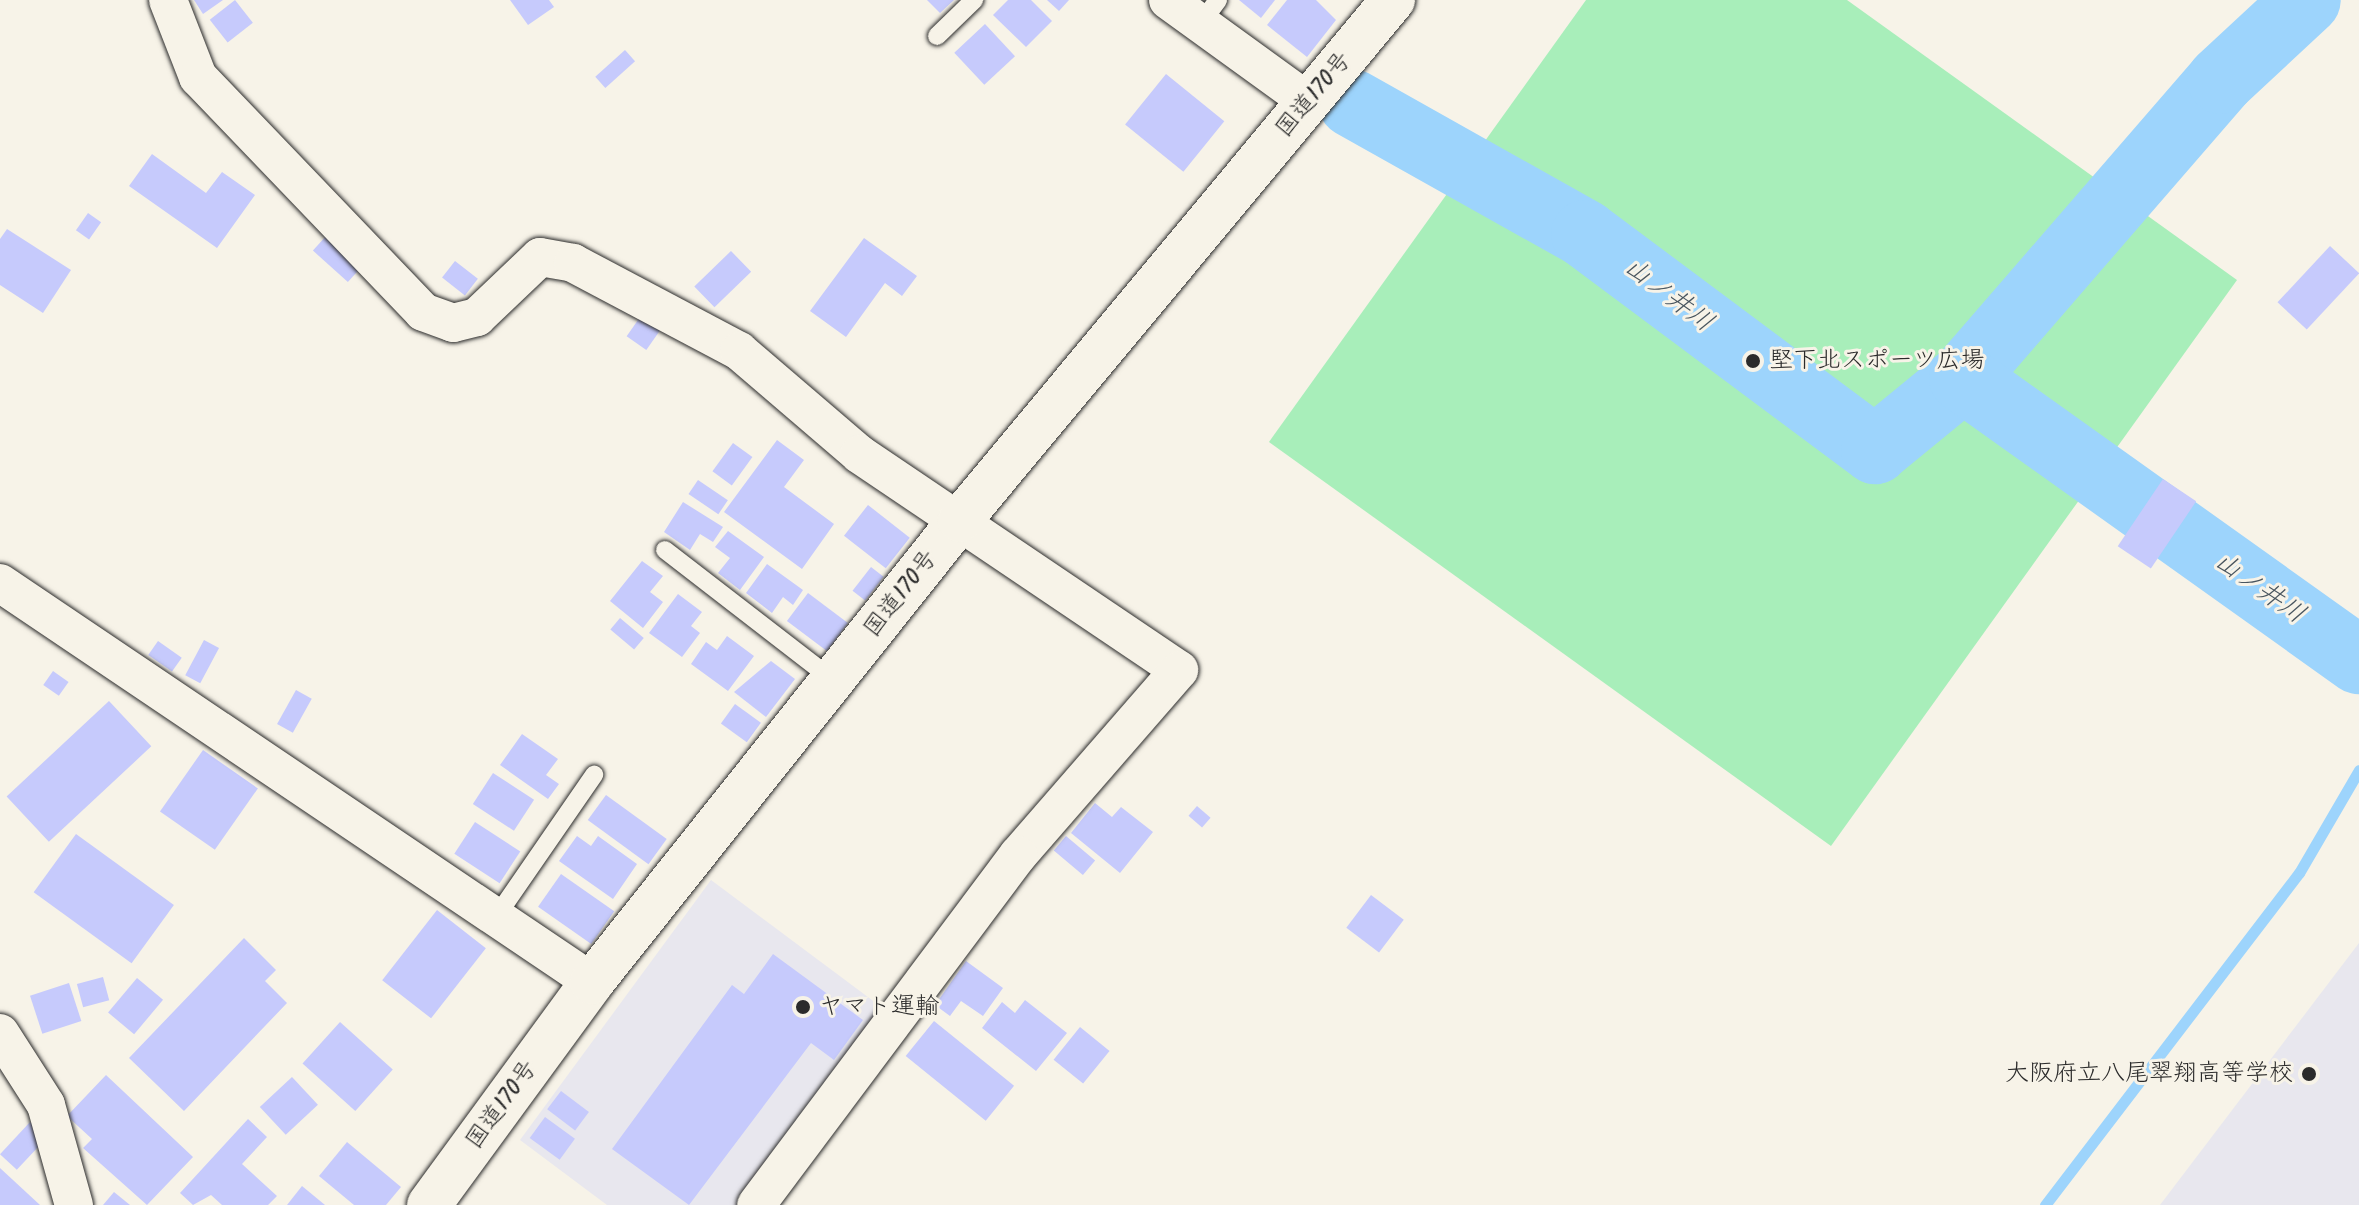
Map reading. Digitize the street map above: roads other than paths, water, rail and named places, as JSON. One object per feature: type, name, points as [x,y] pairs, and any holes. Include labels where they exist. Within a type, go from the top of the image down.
[{"type":"highway","name":"国道170号","points":[[429,1205],[592,982],[960,520],[1393,0]]},
{"type":"street","points":[[168,0],[198,77],[423,312],[453,323],[477,317],[540,257],[573,263],[739,351],[859,454],[1179,670],[1018,855],[756,1205]]},
{"type":"street","points":[[1168,0],[1209,12],[1309,102]]},
{"type":"street","points":[[0,583],[592,982]]},
{"type":"street","points":[[0,1033],[46,1105],[74,1205]]},
{"type":"lane","points":[[937,36],[974,0]]},
{"type":"lane","points":[[665,550],[833,680]]},
{"type":"lane","points":[[496,917],[594,775]]},
{"type":"waterway","name":"山ノ井川","points":[[1352,103],[1585,234],[1875,450],[1963,378],[2221,80],[2307,0]]},
{"type":"waterway","name":"山ノ井川","points":[[1963,378],[2359,660]]},
{"type":"waterway","points":[[2045,1205],[2299,873],[2359,770]]},
{"type":"place","name":"堅下北スポーツ広場","points":[[1753,361]]},
{"type":"place","name":"ヤマト運輸","points":[[803,1007]]},
{"type":"place","name":"大阪府立八尾翠翔高等学校","points":[[2309,1074]]}]
